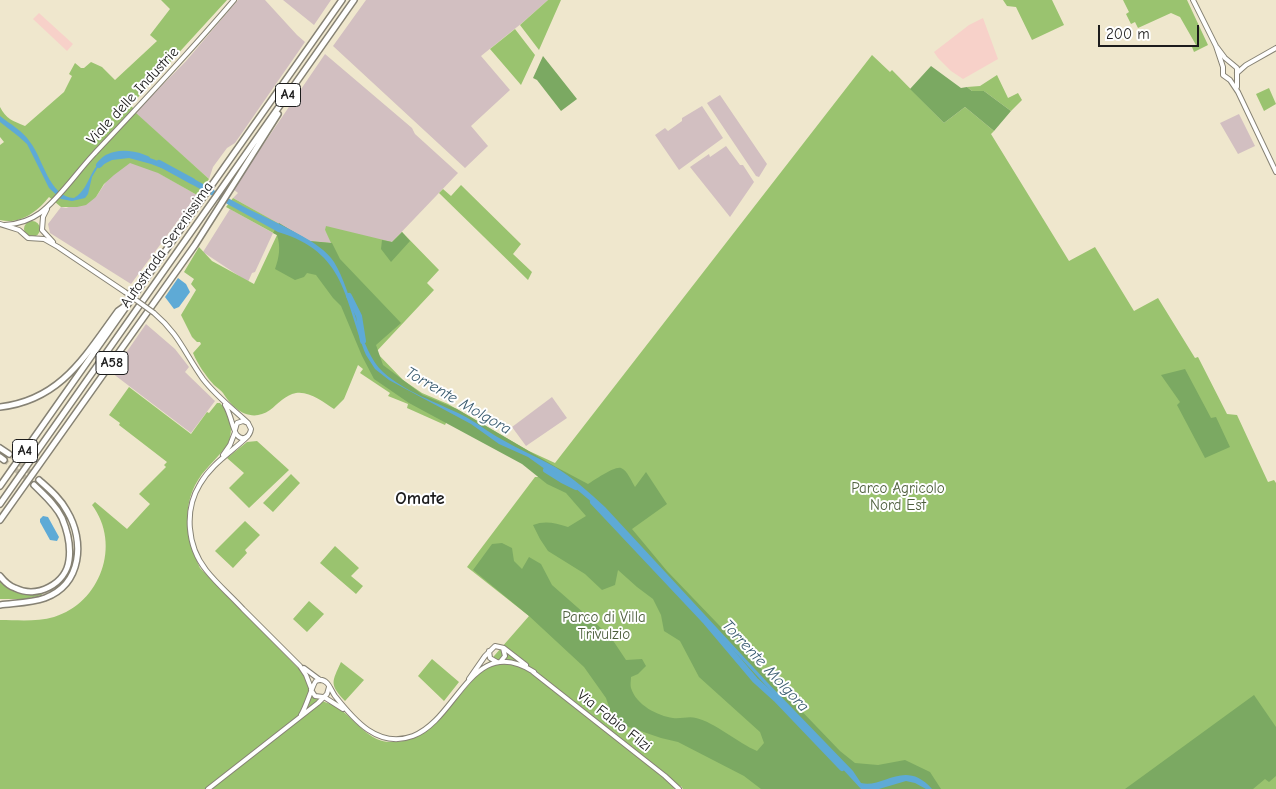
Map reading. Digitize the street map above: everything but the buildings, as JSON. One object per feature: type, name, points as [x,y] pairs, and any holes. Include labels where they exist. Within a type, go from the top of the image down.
[{"type":"highway","name":"Autostrada Serenissima","points":[[0,486],[342,0]]},
{"type":"highway","name":"Autostrada Serenissima","points":[[0,504],[354,0]]},
{"type":"highway","name":"A58","points":[[0,520],[195,245],[227,192],[313,60]]},
{"type":"highway","name":"A58","points":[[0,407],[28,400],[58,384],[78,366],[118,311],[128,305]]},
{"type":"highway","points":[[0,448],[8,454]]},
{"type":"highway","points":[[0,604],[27,602],[46,597],[67,583],[75,570],[78,547],[75,528],[64,506],[38,480]]},
{"type":"highway","points":[[0,576],[15,588],[32,592],[52,586],[59,580],[69,561],[69,544],[62,520],[53,505],[34,485]]},
{"type":"street","name":"Viale delle Industrie","points":[[42,227],[42,217],[56,197],[200,40],[234,0]]},
{"type":"street","points":[[1193,0],[1216,46],[1223,68],[1223,75],[1238,92],[1276,172]]},
{"type":"street","points":[[1216,46],[1237,69],[1238,92]]},
{"type":"street","points":[[1228,79],[1236,75],[1246,65],[1276,48]]},
{"type":"street","points":[[1223,68],[1226,64],[1246,65]]},
{"type":"street","name":"Viale delle Industrie","points":[[30,219],[49,206]]},
{"type":"street","points":[[2,224],[19,224],[30,219],[37,220],[58,247]]},
{"type":"street","points":[[23,234],[22,227],[25,222]]},
{"type":"street","points":[[2,224],[18,230],[28,238],[44,240],[58,247],[154,313],[175,334],[202,377],[221,399],[248,423],[251,429],[248,436],[220,458]]},
{"type":"street","points":[[34,239],[40,236],[42,227]]},
{"type":"street","points":[[221,399],[230,414],[235,430],[241,437],[248,436]]},
{"type":"street","points":[[248,423],[239,422],[229,447],[199,485],[193,499],[189,525],[194,549],[209,574],[300,666],[325,682],[347,712]]},
{"type":"street","points":[[300,666],[316,697],[324,697],[347,712],[376,736],[388,739],[407,738],[427,728],[466,683],[482,669],[504,659],[504,650],[501,647],[495,646],[489,651],[466,683]]},
{"type":"street","name":"Via Fabio Filzi","points":[[501,647],[679,789]]},
{"type":"street","points":[[489,651],[490,658],[498,662]]},
{"type":"street","name":"Via Fabio Filzi","points":[[498,662],[518,664],[534,672]]},
{"type":"street","points":[[301,715],[314,682],[320,680]]},
{"type":"street","points":[[208,789],[311,708],[328,693],[329,688]]},
{"type":"street","points":[[309,698],[311,708]]},
{"type":"shaded area","points":[[238,0],[265,0],[305,42],[235,143],[227,148],[213,167],[209,179],[135,113],[186,61]]},
{"type":"shaded area","points":[[283,0],[331,0],[314,25]]},
{"type":"shaded area","points":[[366,0],[548,0],[481,56],[510,90],[471,126],[488,146],[465,168],[333,46]]},
{"type":"shaded area","points":[[39,13],[73,44],[67,51],[33,19]]},
{"type":"shaded area","points":[[983,18],[998,59],[963,79],[951,71],[934,52],[969,25]]},
{"type":"shaded area","points":[[325,54],[412,128],[415,134],[458,173],[392,242],[325,230],[332,243],[309,241],[233,198],[238,193],[233,189]]},
{"type":"shaded area","points":[[720,95],[767,164],[759,177],[756,176],[707,103]]},
{"type":"shaded area","points":[[702,106],[723,138],[679,170],[655,135],[665,128],[668,131],[682,121],[682,118]]},
{"type":"shaded area","points":[[1239,114],[1255,146],[1238,154],[1220,123]]},
{"type":"shaded area","points":[[726,146],[740,165],[743,165],[754,182],[730,217],[690,167],[709,154],[710,157]]},
{"type":"shaded area","points":[[132,162],[143,164],[197,195],[131,284],[50,233],[48,224],[61,207],[66,208],[96,197],[117,165]]},
{"type":"shaded area","points":[[230,209],[273,233],[255,272],[252,273],[248,282],[203,252]]},
{"type":"shaded area","points":[[146,324],[175,349],[189,367],[185,372],[215,401],[191,433],[112,373]]},
{"type":"shaded area","points":[[552,397],[567,418],[526,446],[512,427]]},
{"type":"green space","points":[[161,0],[227,0],[131,105],[136,113],[209,179],[197,195],[158,173],[130,163],[104,184],[96,197],[86,205],[61,207],[49,197],[28,216],[14,221],[0,220],[0,145],[4,142],[0,137],[0,107],[7,117],[25,126],[64,92],[72,76],[69,74],[75,63],[84,68],[91,62],[102,67],[115,80],[157,41],[150,35],[170,9]]},
{"type":"green space","points":[[548,0],[561,0],[539,50],[520,25]]},
{"type":"green space","points":[[1003,0],[1052,0],[1064,25],[1032,40],[1016,7],[1007,6]]},
{"type":"green space","points":[[1123,0],[1187,0],[1208,45],[1194,52],[1192,47],[1196,45],[1180,17],[1171,13],[1138,28],[1135,22],[1131,24],[1126,14],[1129,12]]},
{"type":"green space","points":[[515,29],[535,55],[521,85],[490,49]]},
{"type":"green space","name":"Parco Agricolo Nord Est","points":[[872,55],[890,72],[892,70],[944,123],[965,107],[994,131],[991,134],[1069,261],[1095,247],[1134,311],[1158,298],[1195,358],[1198,357],[1227,414],[1237,415],[1268,482],[1274,480],[1276,483],[1276,789],[683,789],[681,786],[673,789],[0,789],[0,620],[47,619],[70,610],[84,599],[102,571],[105,554],[105,537],[101,521],[92,505],[95,502],[127,529],[150,504],[139,494],[166,467],[164,465],[167,462],[109,415],[129,387],[191,434],[207,412],[209,413],[217,403],[224,407],[231,427],[228,444],[195,485],[188,508],[191,544],[200,568],[302,672],[312,695],[340,709],[370,735],[385,741],[402,741],[418,736],[432,727],[529,616],[467,567],[535,477],[540,477],[543,472],[449,417],[445,425],[407,408],[408,404],[388,396],[390,393],[360,373],[363,369],[358,365],[344,399],[334,409],[311,395],[296,393],[285,398],[263,414],[255,415],[249,415],[237,409],[205,374],[193,353],[201,344],[192,337],[181,315],[196,290],[191,284],[194,279],[184,272],[199,247],[212,261],[254,284],[277,235],[226,207],[233,198],[310,241],[331,243],[325,230],[326,226],[392,242],[402,232],[439,270],[427,283],[434,290],[376,352],[403,380],[422,393],[448,404],[529,451],[555,463]]},
{"type":"green space","points":[[543,56],[577,99],[561,111],[537,80],[533,78]]},
{"type":"green space","points":[[931,66],[961,88],[967,87],[972,91],[984,91],[1011,111],[994,131],[965,107],[944,123],[910,89]]},
{"type":"green space","points":[[997,75],[1008,98],[1018,93],[1022,100],[1011,111],[984,91],[972,91],[967,87],[980,86]]},
{"type":"green space","points":[[1269,88],[1276,104],[1264,111],[1256,94]]},
{"type":"green space","points":[[461,185],[521,244],[513,254],[532,272],[528,280],[439,193],[443,189],[451,196]]},
{"type":"green space","points":[[32,221],[38,223],[40,229],[38,235],[32,237],[26,235],[24,229],[26,223]]},
{"type":"green space","points":[[279,223],[309,241],[332,243],[340,259],[401,323],[376,345],[383,365],[423,395],[457,409],[588,484],[609,471],[621,468],[635,487],[646,472],[667,504],[632,529],[667,571],[840,751],[855,763],[878,765],[905,760],[930,772],[941,789],[761,789],[744,776],[678,742],[620,724],[610,710],[606,698],[584,667],[529,616],[473,570],[492,544],[502,543],[512,548],[514,561],[522,569],[529,557],[541,564],[552,585],[610,636],[626,660],[642,659],[646,666],[638,674],[631,677],[631,687],[638,700],[648,709],[667,717],[693,717],[703,720],[757,751],[764,743],[760,732],[699,677],[680,641],[664,631],[661,615],[653,599],[618,570],[615,585],[602,590],[585,574],[548,551],[533,525],[546,522],[568,527],[586,516],[566,493],[547,484],[522,464],[409,403],[374,379],[341,306],[316,275],[307,273],[304,277],[295,280],[275,269],[279,248],[277,235],[273,233]]},
{"type":"green space","points":[[402,232],[410,241],[391,262],[381,249],[382,240],[392,242]]},
{"type":"green space","points":[[1185,369],[1211,418],[1216,417],[1230,447],[1205,458],[1177,405],[1180,402],[1161,375]]},
{"type":"green space","points":[[257,441],[289,470],[249,508],[229,488],[244,473],[227,458],[247,442]]},
{"type":"green space","points":[[291,474],[300,483],[273,512],[263,503]]},
{"type":"green space","points":[[245,521],[260,535],[245,550],[247,553],[233,568],[215,551]]},
{"type":"green space","points":[[335,546],[359,568],[351,576],[363,586],[356,594],[320,563]]},
{"type":"green space","points":[[0,580],[19,592],[41,593],[42,595],[25,599],[0,599]]},
{"type":"green space","points":[[309,601],[324,614],[307,632],[293,619]]},
{"type":"green space","points":[[432,659],[459,682],[444,701],[418,676]]},
{"type":"green space","points":[[341,662],[364,680],[345,701],[334,686],[334,679]]},
{"type":"green space","points":[[1254,695],[1276,727],[1276,776],[1269,782],[1265,779],[1253,789],[1125,789]]},
{"type":"water","name":"Torrente Molgora","points":[[0,116],[27,138],[35,149],[53,184],[65,196],[74,198],[80,193],[96,166],[110,156],[130,154],[144,156],[176,169],[320,247],[328,254],[341,274],[368,350],[383,372],[411,391],[462,415],[507,443],[555,467],[587,491],[605,507],[767,682],[853,771],[861,783],[869,784],[903,775],[913,776],[922,780],[932,789],[926,789],[906,781],[879,789],[861,789],[702,616],[601,510],[568,482],[549,472],[528,457],[499,444],[471,424],[389,380],[375,369],[366,355],[339,280],[330,265],[317,252],[300,241],[278,232],[164,169],[129,158],[112,160],[98,167],[92,177],[88,194],[85,198],[72,201],[61,199],[49,188],[27,144],[0,122]]},
{"type":"water","points":[[178,278],[186,284],[190,292],[179,307],[174,309],[165,297]]},
{"type":"water","points":[[43,516],[48,517],[59,537],[57,541],[50,540],[40,522]]},
{"type":"waterway","name":"Torrente Molgora","points":[[99,165],[106,158],[118,154],[133,155],[147,159]]},
{"type":"waterway","name":"Torrente Molgora","points":[[159,163],[192,181]]},
{"type":"waterway","name":"Torrente Molgora","points":[[349,296],[359,316],[363,341]]},
{"type":"waterway","name":"Torrente Molgora","points":[[546,470],[576,487]]},
{"type":"waterway","name":"Torrente Molgora","points":[[593,502],[706,622],[755,680],[776,699],[842,768]]},
{"type":"tunnel","points":[[9,454],[39,480]]},
{"type":"tunnel","points":[[4,460],[34,485]]},
{"type":"district","name":"Omate","points":[[420,499]]},
{"type":"park label","name":"Parco di Villa Trivulzio","points":[[604,626]]}]
